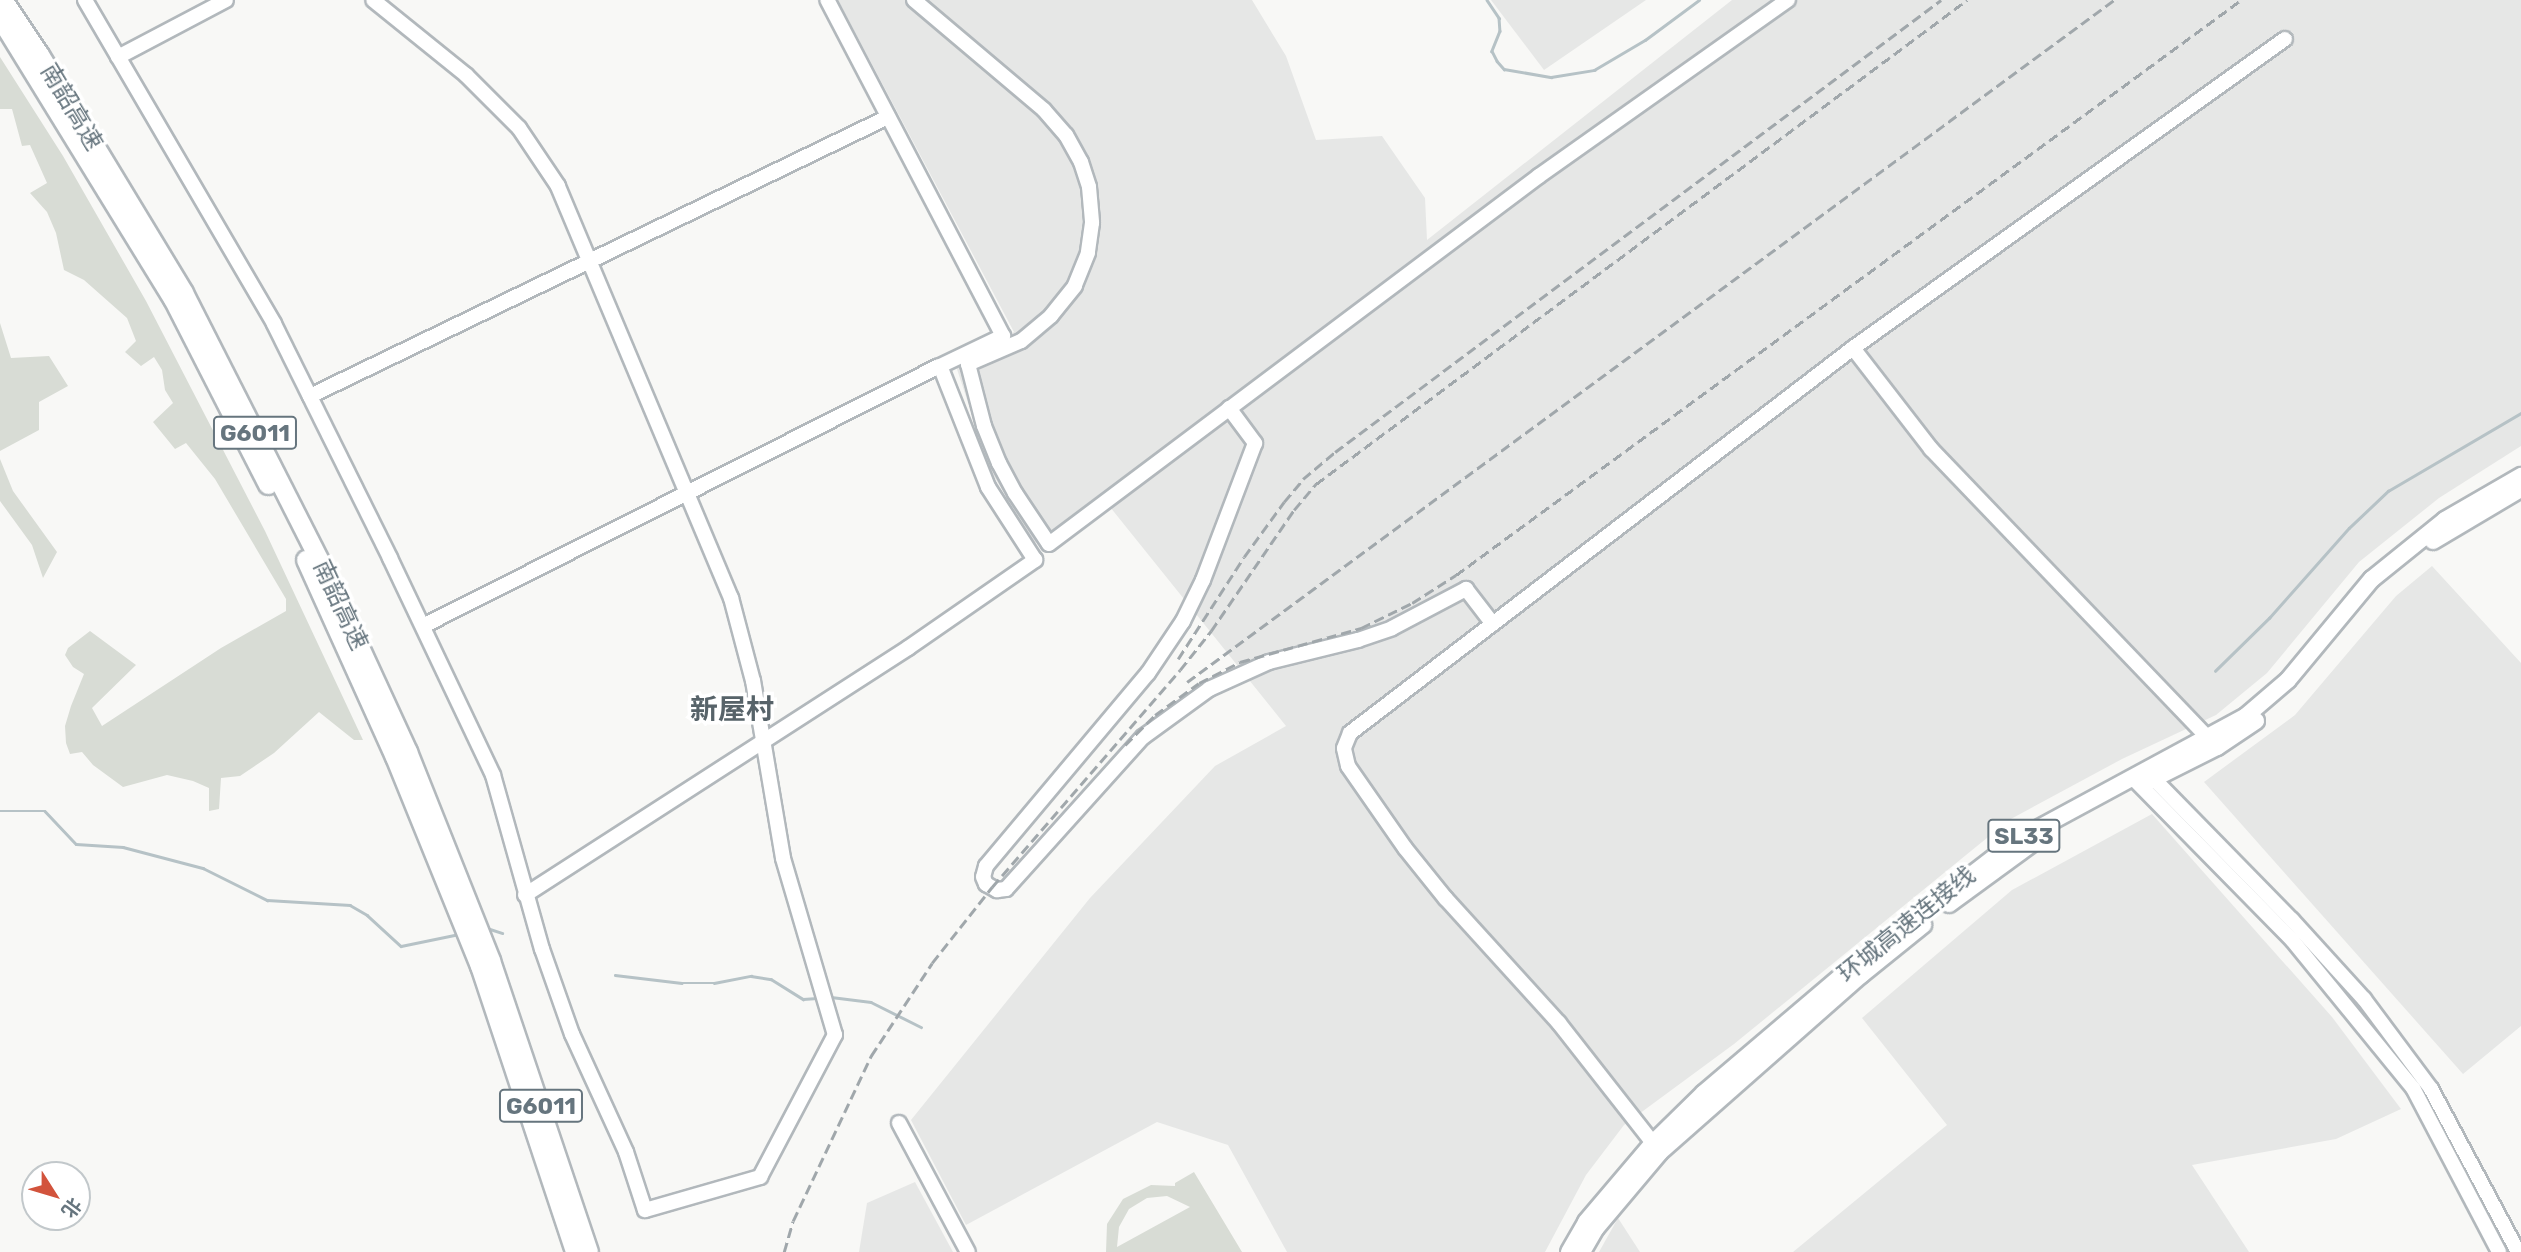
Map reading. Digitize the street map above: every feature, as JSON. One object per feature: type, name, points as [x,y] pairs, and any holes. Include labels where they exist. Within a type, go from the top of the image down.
[{"type":"highway","name":"南韶高速","points":[[3,0],[40,55],[184,293],[328,579],[408,752],[457,893]]},
{"type":"highway","name":"南韶高速","points":[[0,18],[173,299],[311,571],[457,893],[486,964],[589,1252]]},
{"type":"highway","name":"南韶高速","points":[[486,964],[575,1252]]},
{"type":"main road","name":"环城高速连接线","points":[[2213,743],[2288,680],[2372,579],[2445,520],[2521,476]]},
{"type":"main road","name":"环城高速连接线","points":[[1569,1252],[1586,1222],[1656,1147],[1951,902],[2053,829],[2143,778],[2253,724],[2293,690],[2378,587],[2417,552],[2521,489]]},
{"type":"main road","name":"环城高速连接线","points":[[1582,1252],[1596,1228],[1656,1147]]},
{"type":"street","points":[[85,0],[274,324],[494,775],[525,895],[572,1034],[626,1152],[645,1209],[760,1177],[835,1035],[783,858],[753,681],[731,597],[558,186],[519,128],[466,75],[373,0]]},
{"type":"street","points":[[118,57],[226,0]]},
{"type":"street","points":[[525,895],[908,648],[1035,560],[988,487],[940,366],[1003,336],[827,0]]},
{"type":"street","points":[[914,0],[1044,110],[1066,135],[1081,162],[1089,187],[1091,223],[1088,253],[1075,286],[1051,316],[1021,341],[969,367]]},
{"type":"street","points":[[923,0],[1048,106],[1071,132],[1087,159],[1095,186],[1098,223],[1094,255],[1080,289],[1056,320],[1024,346],[969,367]]},
{"type":"street","points":[[969,367],[984,426],[999,463],[1049,544],[1539,176],[1788,0]]},
{"type":"street","points":[[1656,1147],[1559,1023],[1446,899],[1348,766],[1344,748],[1350,733],[1853,348],[2285,38]]},
{"type":"street","points":[[310,396],[888,117]]},
{"type":"street","points":[[1853,348],[1931,449],[2213,743]]},
{"type":"street","points":[[423,626],[937,367]]},
{"type":"street","points":[[1229,408],[1255,443],[1203,580],[1183,621],[1148,673],[986,866],[983,877],[986,884],[997,890],[1006,889],[1143,737],[1176,710],[1240,673],[1269,662],[1358,640],[1392,628],[1466,589],[1493,624]]},
{"type":"street","points":[[2143,778],[2293,941],[2413,1088],[2499,1252]]},
{"type":"street","points":[[2143,778],[2292,920],[2364,999],[2431,1089],[2518,1252]]},
{"type":"street","points":[[898,1122],[968,1252]]},
{"type":"shaded area","points":[[838,0],[1252,0],[1286,56],[1316,140],[1382,136],[1425,198],[1427,240],[1732,0],[2521,0],[2521,446],[2439,498],[2359,562],[2267,673],[2216,715],[2122,759],[2009,820],[1734,1044],[1624,1125],[1586,1175],[1545,1252],[1287,1252],[1228,1145],[1157,1122],[966,1225],[911,1120],[1090,898],[1215,766],[1286,726],[1102,497],[1035,543],[990,470],[954,360],[1014,332]]},
{"type":"shaded area","points":[[1491,0],[1646,0],[1544,70]]},
{"type":"shaded area","points":[[0,57],[63,156],[146,301],[265,531],[363,740],[354,740],[319,712],[274,753],[240,776],[221,778],[219,809],[209,811],[209,788],[167,775],[123,787],[93,765],[82,752],[70,754],[66,743],[65,726],[84,674],[73,667],[65,655],[68,648],[90,631],[136,665],[92,708],[102,726],[221,648],[286,611],[286,599],[215,479],[186,443],[175,449],[153,422],[173,403],[165,390],[162,370],[154,357],[141,366],[125,352],[136,341],[127,318],[84,280],[64,270],[56,233],[47,212],[30,193],[47,183],[30,145],[22,146],[12,109],[0,109]]},
{"type":"shaded area","points":[[0,323],[11,358],[49,356],[68,386],[39,402],[39,430],[0,451]]},
{"type":"shaded area","points":[[0,459],[13,491],[57,552],[43,578],[32,545],[0,501]]},
{"type":"shaded area","points":[[2432,566],[2521,663],[2521,1026],[2463,1074],[2204,782],[2295,715],[2396,596]]},
{"type":"shaded area","points":[[2152,814],[2332,1017],[2401,1109],[2336,1139],[2192,1165],[2249,1252],[1793,1252],[1947,1125],[1862,1018],[2012,890]]},
{"type":"shaded area","points":[[1194,1172],[1242,1252],[1106,1252],[1107,1224],[1123,1199],[1151,1185],[1175,1186],[1175,1183]],"holes":[[[1167,1196],[1190,1207],[1117,1247],[1119,1227],[1129,1209],[1147,1198]]]},
{"type":"shaded area","points":[[915,1182],[953,1252],[859,1252],[867,1203]]},
{"type":"shaded area","points":[[1618,1218],[1640,1252],[1599,1252]]},
{"type":"waterway","points":[[1487,0],[1499,18],[1500,31],[1492,51],[1497,61],[1504,69],[1551,77],[1594,70],[1645,40],[1699,0]]},
{"type":"waterway","points":[[2215,671],[2269,618],[2349,528],[2388,491],[2521,413]]},
{"type":"waterway","points":[[0,811],[45,811],[76,844],[123,847],[203,868],[267,900],[350,905],[367,915],[401,946],[459,934]]},
{"type":"waterway","points":[[487,928],[502,933]]},
{"type":"waterway","points":[[615,975],[682,983],[714,983],[751,976],[771,979],[803,999],[817,998]]},
{"type":"waterway","points":[[831,997],[871,1002],[921,1027]]},
{"type":"railway","points":[[1178,659],[1244,557],[1303,479],[1335,452],[1941,0]]},
{"type":"railway","points":[[784,1252],[793,1221],[871,1056],[932,963],[992,887],[1180,670],[1211,631],[1294,510],[1316,484],[1967,0]]},
{"type":"railway","points":[[1187,682],[2114,0]]},
{"type":"railway","points":[[1125,745],[1155,715],[1199,683],[1240,662],[1361,628],[1412,603],[1456,575],[2241,0]]},
{"type":"district","name":"新屋村","points":[[732,710]]}]
